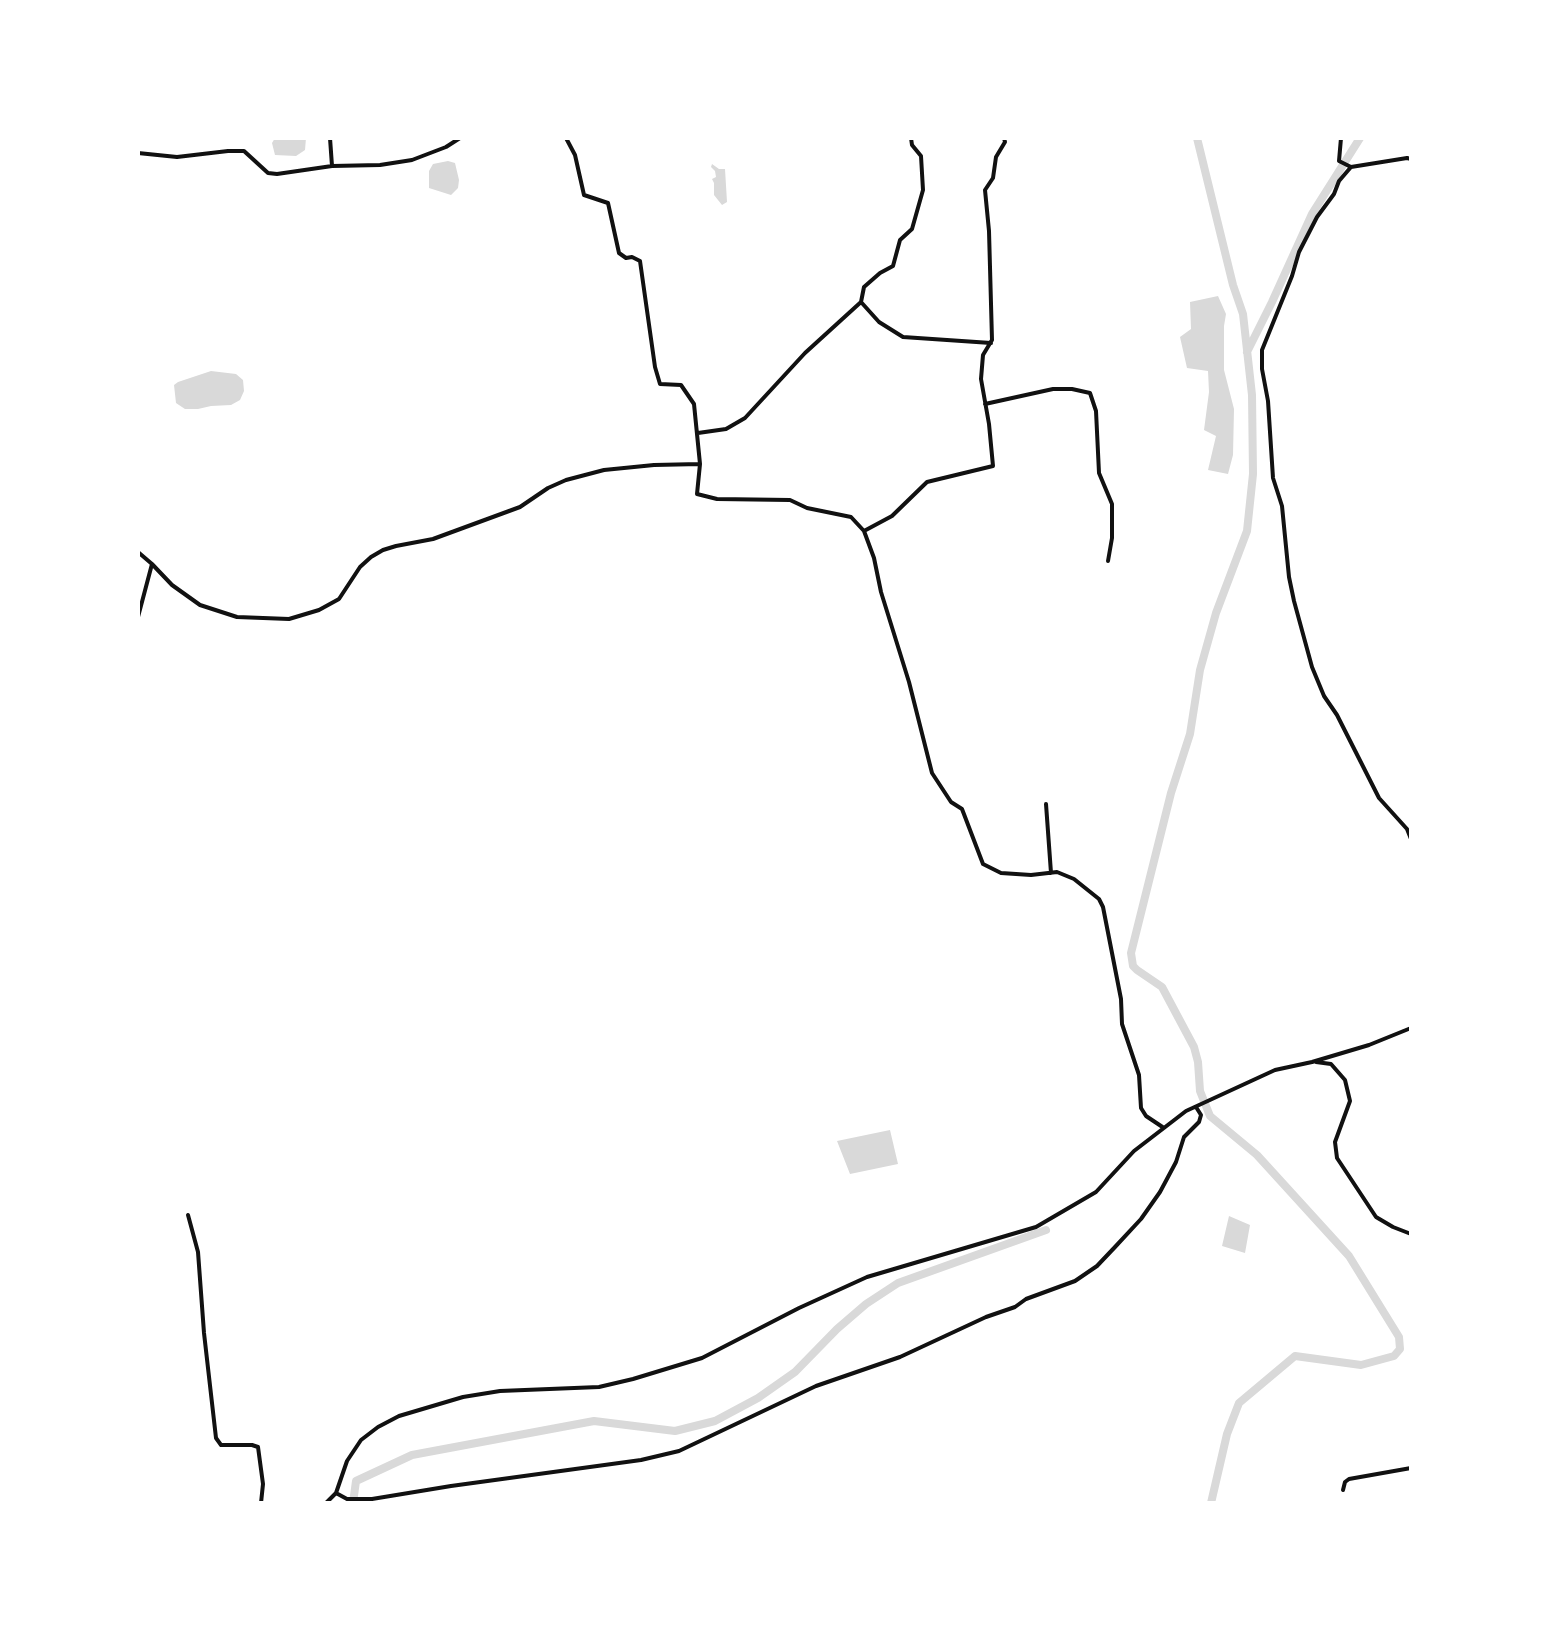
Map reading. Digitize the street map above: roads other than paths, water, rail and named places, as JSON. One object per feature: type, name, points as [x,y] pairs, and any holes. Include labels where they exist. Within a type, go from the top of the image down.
[{"type":"street","points":[[330,138],[332,166]]},
{"type":"street","points":[[138,153],[177,158],[244,151],[268,174],[276,174],[332,166],[380,165],[412,160],[446,147],[460,138]]},
{"type":"street","points":[[566,138],[575,155],[584,195],[608,203],[619,253],[626,258],[632,257],[640,261],[655,367],[660,384],[681,385],[694,404],[700,464],[697,494],[717,499],[790,500],[807,508],[851,517],[864,531],[874,558],[881,592],[909,682],[932,772],[951,802],[962,809],[983,864],[1001,873],[1031,875],[1057,872],[1074,879],[1099,899],[1103,907],[1120,999],[1122,1024],[1139,1075],[1141,1108],[1146,1116],[1164,1128]]},
{"type":"street","points":[[698,433],[726,429],[745,418],[805,353],[861,302],[864,287],[880,273],[893,266],[900,240],[912,229],[923,190],[921,156],[912,145],[911,138]]},
{"type":"street","points":[[864,531],[892,516],[927,482],[993,466],[981,379],[983,355],[991,343],[989,231],[985,190],[993,178],[996,157],[1005,142],[1004,138]]},
{"type":"street","points":[[1341,138],[1339,161],[1351,167],[1411,159]]},
{"type":"street","points":[[1351,167],[1339,181],[1334,194],[1317,217],[1299,252],[1292,276],[1262,350],[1262,369],[1268,401],[1273,478],[1282,506],[1291,585],[1310,658],[1324,696],[1337,715],[1379,798],[1407,829],[1411,839]]},
{"type":"street","points":[[861,302],[879,322],[903,337],[991,343]]},
{"type":"street","points":[[985,404],[1053,389],[1072,388],[1090,393],[1096,411],[1099,473],[1112,504],[1112,538],[1108,561]]},
{"type":"street","points":[[138,552],[172,585],[200,605],[237,617],[289,619],[319,610],[339,599],[360,567],[377,553],[396,546],[433,539],[520,507],[548,488],[566,480],[604,470],[654,465],[700,464]]},
{"type":"street","points":[[138,616],[152,564]]},
{"type":"street","points":[[1046,804],[1051,873]]},
{"type":"street","points":[[326,1503],[336,1493],[347,1461],[362,1440],[378,1426],[399,1416],[463,1397],[500,1391],[599,1387],[702,1358],[799,1308],[867,1277],[1036,1227],[1096,1192],[1134,1151],[1186,1111],[1275,1070],[1369,1045],[1411,1028]]},
{"type":"street","points":[[1312,1062],[1331,1064],[1345,1080],[1350,1101],[1335,1142],[1337,1158],[1376,1217],[1411,1234]]},
{"type":"street","points":[[336,1493],[347,1499],[371,1501],[451,1486],[641,1460],[679,1451],[816,1386],[900,1357],[986,1317],[1015,1307],[1026,1299],[1074,1281],[1097,1266],[1141,1219],[1160,1192],[1176,1162],[1184,1137],[1199,1122],[1201,1113],[1196,1107]]},
{"type":"street","points":[[188,1215],[198,1252],[204,1333],[216,1438],[221,1445],[258,1447],[263,1484],[261,1503]]},
{"type":"street","points":[[1343,1490],[1348,1479],[1411,1468]]},
{"type":"waterway","points":[[1197,138],[1233,285],[1243,314],[1252,395],[1253,474],[1247,531],[1216,613],[1200,670],[1190,734],[1171,793],[1131,953],[1133,966],[1162,987],[1194,1047],[1198,1062],[1200,1091],[1210,1116],[1257,1155],[1349,1256],[1399,1337],[1400,1349],[1394,1356],[1361,1365],[1295,1356],[1239,1403],[1227,1434],[1211,1503]]},
{"type":"waterway","points":[[1247,352],[1312,214],[1360,138]]},
{"type":"waterway","points":[[353,1503],[356,1481],[412,1455],[594,1421],[675,1431],[715,1421],[758,1398],[795,1372],[837,1329],[866,1304],[898,1283],[1046,1230]]}]
